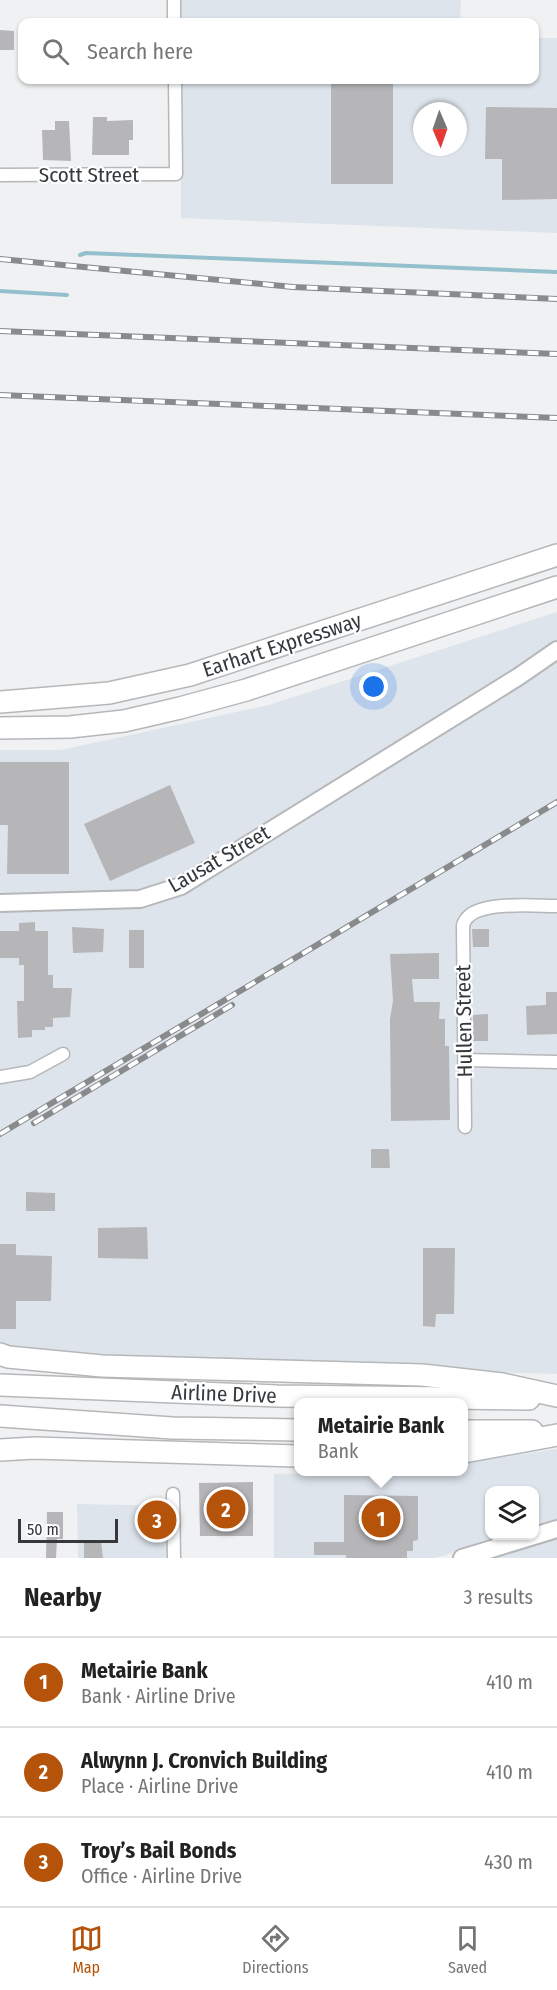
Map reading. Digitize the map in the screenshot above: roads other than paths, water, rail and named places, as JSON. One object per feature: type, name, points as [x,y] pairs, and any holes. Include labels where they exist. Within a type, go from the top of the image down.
[{"type":"highway","name":"Earhart Expressway","points":[[0,702],[109,693],[190,675],[557,555]]},
{"type":"highway","name":"Earhart Expressway","points":[[0,728],[70,727],[124,721],[180,708],[246,690],[557,587]]},
{"type":"highway","points":[[0,1354],[8,1357],[102,1366],[422,1375],[502,1384],[557,1397]]},
{"type":"highway","name":"Airline Drive","points":[[0,1385],[277,1396],[557,1397]]},
{"type":"highway","name":"Airline Drive","points":[[0,1416],[172,1428],[294,1430]]},
{"type":"highway","points":[[468,1431],[557,1433]]},
{"type":"highway","points":[[468,1451],[557,1433]]},
{"type":"highway","points":[[0,1450],[35,1448],[294,1456]]},
{"type":"street","points":[[174,0],[174,18]]},
{"type":"street","name":"Scott Street","points":[[0,175],[176,173],[175,84]]},
{"type":"street","name":"Lausat Street","points":[[0,903],[140,899],[181,886],[486,697],[557,650]]},
{"type":"street","name":"Hullen Street","points":[[465,1127],[463,925],[467,917],[478,910],[498,907],[557,906]]},
{"type":"street","points":[[0,1077],[30,1072],[63,1054]]},
{"type":"street","points":[[465,1060],[557,1062]]},
{"type":"street","points":[[173,1494],[174,1558]]},
{"type":"street","points":[[468,1557],[557,1529]]},
{"type":"waterway","points":[[80,255],[86,253],[557,272]]},
{"type":"waterway","points":[[0,291],[67,295]]},
{"type":"railway","points":[[0,259],[293,287],[557,299]]},
{"type":"railway","points":[[0,331],[557,354]]},
{"type":"railway","points":[[0,395],[557,418]]},
{"type":"railway","points":[[0,1134],[557,802]]},
{"type":"railway","points":[[34,1123],[232,1005]]},
{"type":"place","name":"Alwynn J. Cronvich Building","points":[[226,1509]]},
{"type":"place","name":"Metairie Bank","points":[[381,1518]]},
{"type":"place","name":"Troy’s Bail Bonds","points":[[157,1520]]}]
